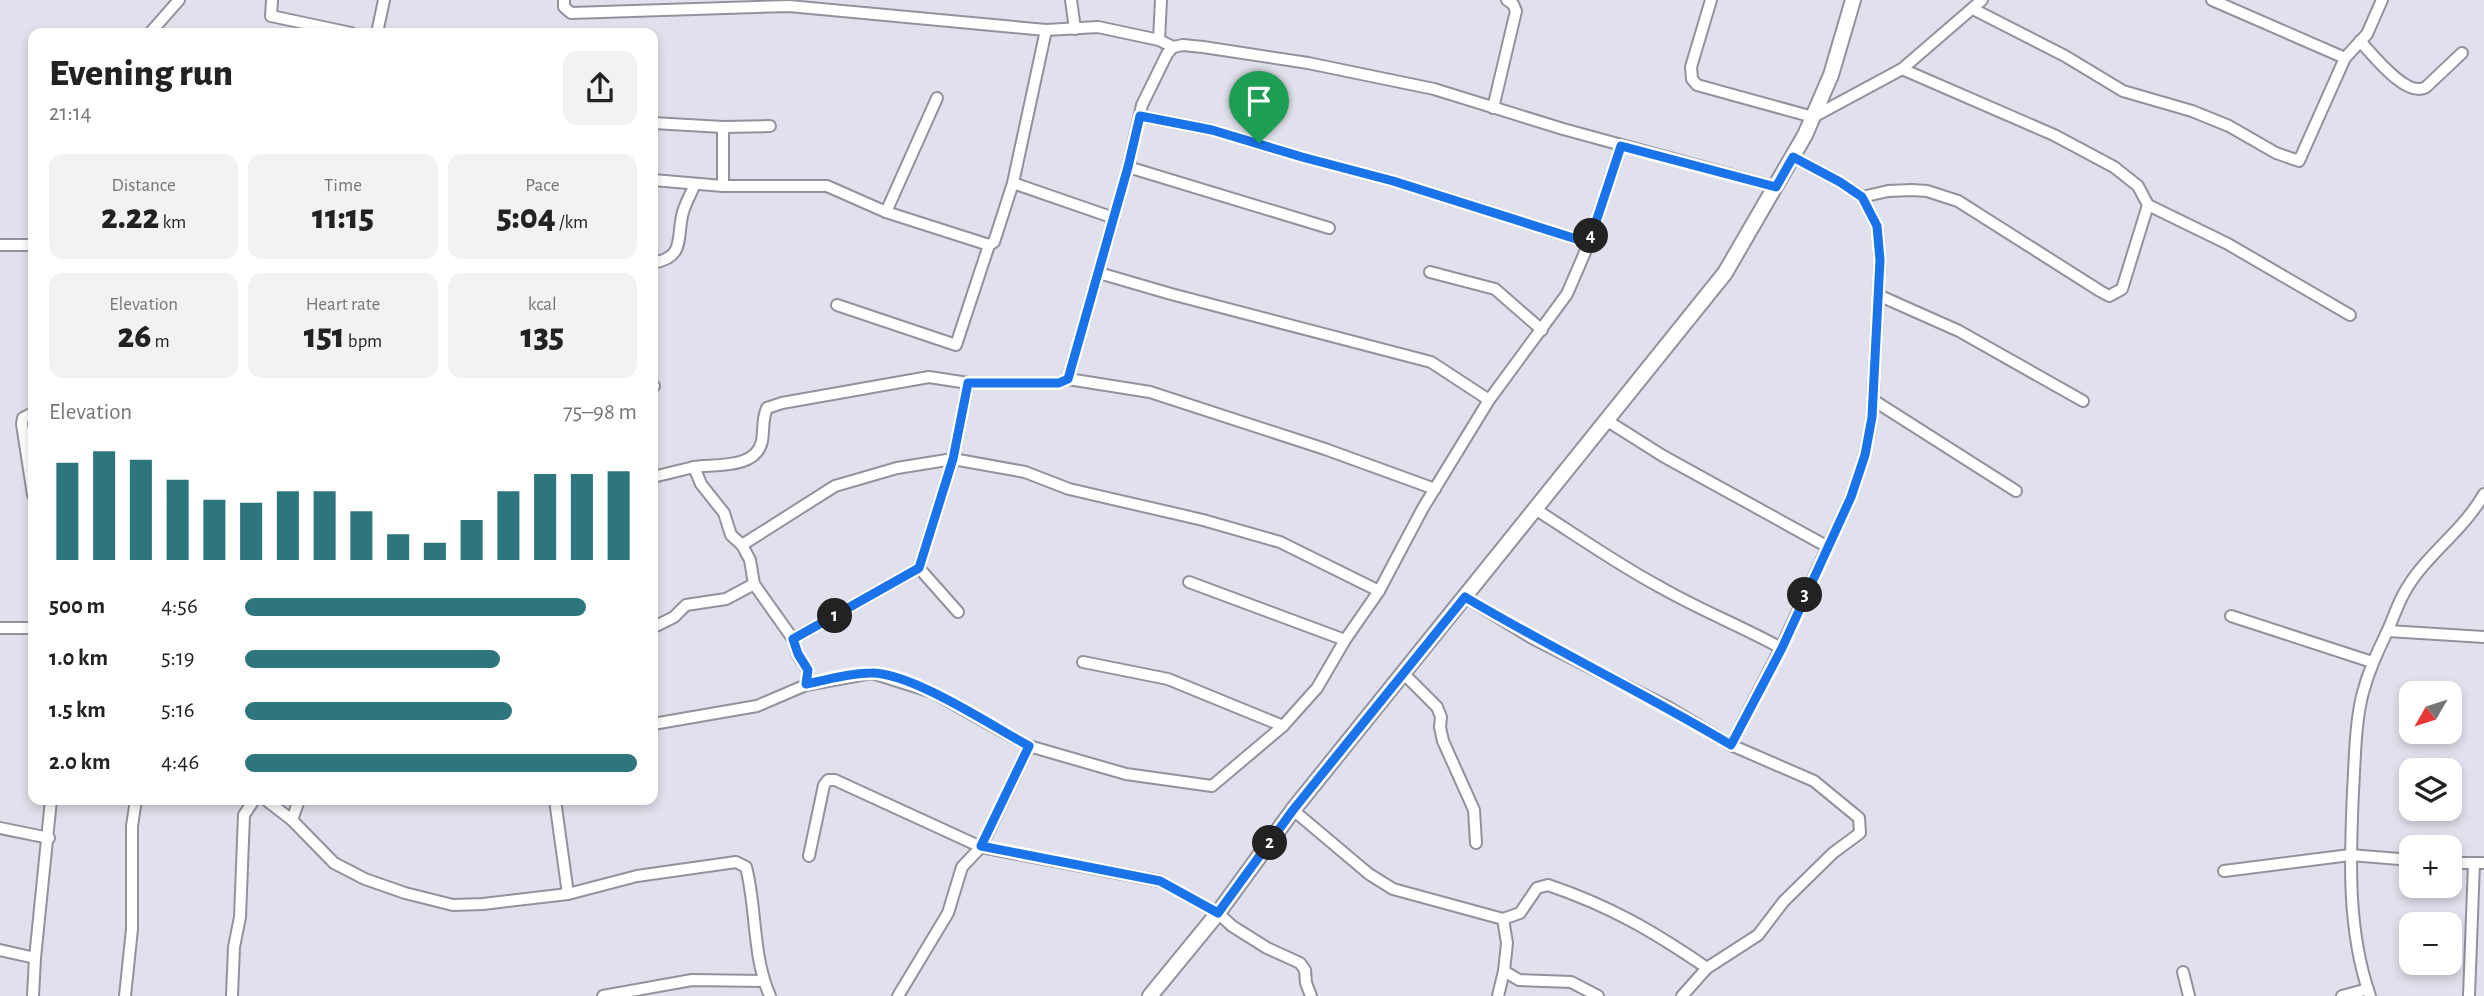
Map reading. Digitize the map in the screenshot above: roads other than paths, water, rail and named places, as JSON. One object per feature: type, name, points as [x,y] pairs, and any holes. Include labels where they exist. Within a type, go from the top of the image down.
[{"type":"street","points":[[154,28],[179,0]]},
{"type":"street","points":[[271,0],[271,16],[327,28]]},
{"type":"street","points":[[378,28],[384,0]]},
{"type":"street","points":[[564,0],[564,7],[571,13],[789,6],[1046,30],[1098,27],[1159,40],[1173,47],[1203,47],[1308,63],[1434,89],[1621,146],[1776,187]]},
{"type":"street","points":[[1071,0],[1076,29]]},
{"type":"street","points":[[1159,40],[1161,0]]},
{"type":"street","points":[[1493,107],[1516,11],[1513,4],[1507,0]]},
{"type":"street","points":[[1712,0],[1691,67],[1692,79],[1697,85],[1813,117],[1902,69],[1982,0]]},
{"type":"street","points":[[1150,996],[1218,913],[1293,810],[1725,273],[1793,157],[1813,117],[1831,75],[1853,0]]},
{"type":"street","points":[[2212,0],[2345,58]]},
{"type":"street","points":[[1973,9],[2064,56],[2123,91],[2229,125],[2276,153],[2299,161],[2345,58],[2373,23],[2382,0]]},
{"type":"street","points":[[837,305],[956,345],[1013,183],[1046,30]]},
{"type":"street","points":[[2360,41],[2390,74],[2414,90],[2421,90],[2462,53]]},
{"type":"street","points":[[1068,379],[1140,116],[1152,85],[1173,47]]},
{"type":"street","points":[[1902,69],[2054,135],[2114,167],[2140,189],[2148,205],[2228,244],[2350,315]]},
{"type":"street","points":[[886,212],[937,98]]},
{"type":"street","points":[[1140,116],[1212,130],[1406,184],[1589,243]]},
{"type":"street","points":[[658,123],[723,127],[770,126]]},
{"type":"street","points":[[723,127],[723,186]]},
{"type":"street","points":[[658,723],[757,706],[806,684],[872,673],[932,692],[1029,746],[1126,774],[1212,786],[1283,726],[1317,688],[1379,590],[1434,489],[1489,400],[1567,294],[1589,243],[1621,146]]},
{"type":"street","points":[[1731,745],[1782,648],[1851,497],[1865,455],[1873,400],[1880,238],[1877,226],[1862,197],[1793,157]]},
{"type":"street","points":[[1128,167],[1329,228]]},
{"type":"street","points":[[658,180],[723,186],[827,186],[886,212],[989,245]]},
{"type":"street","points":[[1013,183],[1114,218]]},
{"type":"street","points":[[658,262],[673,255],[679,243],[682,212],[695,184]]},
{"type":"street","points":[[1862,197],[1888,191],[1912,190],[1927,191],[1958,201],[2109,296],[2122,289],[2148,205]]},
{"type":"street","points":[[0,245],[28,244]]},
{"type":"street","points":[[1430,272],[1495,289],[1542,330]]},
{"type":"street","points":[[1099,273],[1431,362],[1489,400]]},
{"type":"street","points":[[1878,295],[1959,331],[2083,401]]},
{"type":"street","points":[[658,476],[694,467],[745,461],[755,455],[762,442],[763,416],[767,408],[782,403],[929,377],[968,383],[1059,383],[1068,379],[1150,392],[1325,449],[1434,489]]},
{"type":"street","points":[[793,639],[919,568],[953,459],[968,383]]},
{"type":"street","points":[[1873,400],[2016,491]]},
{"type":"street","points":[[28,416],[23,418],[22,424],[28,463]]},
{"type":"street","points":[[1606,420],[1675,462],[1828,547]]},
{"type":"street","points":[[742,545],[835,486],[897,468],[953,459],[1025,472],[1069,489],[1203,520],[1280,542],[1379,590]]},
{"type":"street","points":[[694,467],[701,484],[724,513],[732,535],[742,545],[750,560],[754,584],[793,639],[808,670],[806,684]]},
{"type":"street","points":[[2343,996],[2369,992],[2357,941],[2350,855],[2357,729],[2372,662],[2388,631],[2398,602],[2415,575],[2480,509],[2484,494]]},
{"type":"street","points":[[1535,509],[1657,586],[1782,648]]},
{"type":"street","points":[[919,568],[958,612]]},
{"type":"street","points":[[1189,582],[1345,640]]},
{"type":"street","points":[[658,625],[674,617],[686,605],[726,599],[754,584]]},
{"type":"street","points":[[1465,597],[1532,638],[1668,707],[1731,745],[1814,781],[1860,818],[1860,833],[1833,853],[1784,901],[1758,935],[1707,968],[1682,996]]},
{"type":"street","points":[[2231,616],[2372,662]]},
{"type":"street","points":[[0,628],[28,628]]},
{"type":"street","points":[[2388,631],[2484,637]]},
{"type":"street","points":[[1083,662],[1168,679],[1283,726]]},
{"type":"street","points":[[1404,674],[1437,707],[1443,741],[1474,810],[1476,843]]},
{"type":"street","points":[[898,996],[948,913],[962,867],[981,846],[1029,746]]},
{"type":"street","points":[[809,856],[824,785],[828,780],[835,780],[981,846],[1160,881],[1218,913],[1232,926],[1267,948],[1300,963],[1305,970],[1311,996]]},
{"type":"street","points":[[33,996],[51,805]]},
{"type":"street","points":[[125,996],[132,929],[132,826],[135,805]]},
{"type":"street","points":[[232,996],[234,947],[240,917],[244,815],[251,805]]},
{"type":"street","points":[[272,805],[292,820],[334,863],[365,879],[453,905],[568,894],[636,876],[736,862],[746,867],[754,931],[764,981],[770,996]]},
{"type":"street","points":[[292,820],[297,805]]},
{"type":"street","points":[[556,805],[568,894]]},
{"type":"street","points":[[1293,810],[1369,874],[1393,888],[1503,919],[1520,913],[1537,888],[1548,886],[1575,894],[1651,930],[1707,968]]},
{"type":"street","points":[[0,828],[49,838]]},
{"type":"street","points":[[2224,871],[2350,855],[2399,859]]},
{"type":"street","points":[[2469,996],[2479,863]]},
{"type":"street","points":[[1498,996],[1507,943],[1503,919]]},
{"type":"street","points":[[0,950],[35,958]]},
{"type":"street","points":[[1504,971],[1519,980],[1571,982],[1598,996]]},
{"type":"street","points":[[2183,972],[2189,996]]},
{"type":"street","points":[[603,996],[692,980],[764,981]]}]
